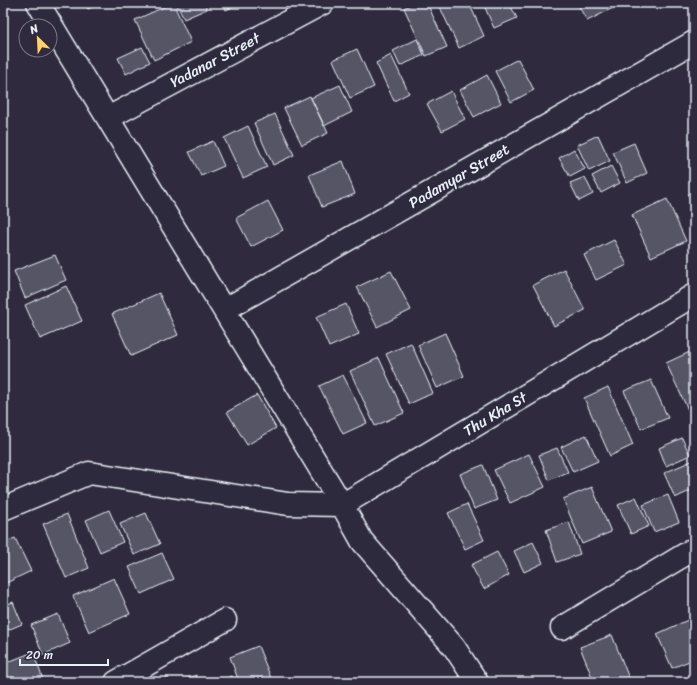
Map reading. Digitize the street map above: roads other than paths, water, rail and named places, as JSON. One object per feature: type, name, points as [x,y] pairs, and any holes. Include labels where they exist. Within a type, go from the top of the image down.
[{"type":"street","points":[[38,3],[342,505],[362,541],[454,647],[477,682]]},
{"type":"street","name":"Yadanar Street","points":[[108,118],[323,3]]},
{"type":"street","name":"Padamyar Street","points":[[224,310],[694,42]]},
{"type":"street","name":"Thu Kha St","points":[[342,505],[694,294]]},
{"type":"street","points":[[3,509],[89,473],[288,504],[342,505]]},
{"type":"street","points":[[562,628],[694,550]]},
{"type":"street","points":[[116,682],[225,620]]}]
